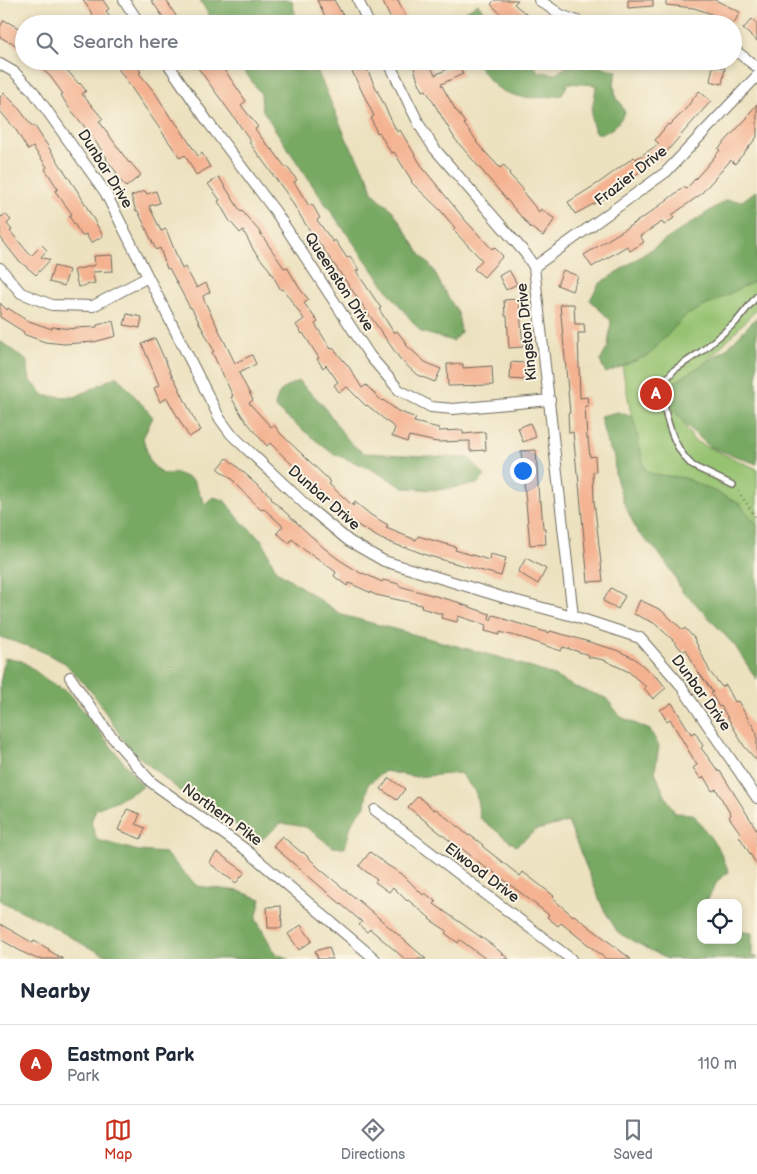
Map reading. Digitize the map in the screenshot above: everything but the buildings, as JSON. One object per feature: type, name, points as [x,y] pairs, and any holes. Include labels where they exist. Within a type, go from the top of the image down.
[{"type":"street","points":[[124,0],[134,15]]},
{"type":"street","points":[[358,0],[365,15]]},
{"type":"street","points":[[539,0],[561,15]]},
{"type":"street","points":[[742,56],[757,67]]},
{"type":"street","name":"Dunbar Drive","points":[[0,64],[14,72],[33,90],[105,192],[220,419],[231,434],[308,508],[349,541],[384,561],[640,638],[679,683],[757,798]]},
{"type":"street","name":"Queenston Drive","points":[[172,70],[208,122],[275,211],[370,356],[399,390],[431,408],[453,409],[550,400]]},
{"type":"street","name":"Kingston Drive","points":[[392,70],[430,143],[534,267],[550,400],[572,616]]},
{"type":"street","name":"Frazier Drive","points":[[534,267],[666,172],[757,76]]},
{"type":"street","points":[[0,268],[21,293],[52,306],[93,306],[148,277]]},
{"type":"street","name":"Northern Pike","points":[[70,678],[108,731],[151,782],[245,849],[375,959]]},
{"type":"street","name":"Elwood Drive","points":[[375,810],[571,959]]},
{"type":"lane","points":[[733,485],[688,462],[677,446],[663,397],[662,384],[674,370],[702,351],[736,322],[757,296]]},
{"type":"path","points":[[733,485],[757,518]]},
{"type":"green space","points":[[200,0],[292,0],[295,15],[209,15]]},
{"type":"green space","points":[[478,4],[487,15],[462,15]]},
{"type":"green space","points":[[244,70],[318,72],[347,140],[368,177],[372,192],[393,211],[420,254],[433,269],[458,313],[461,332],[453,341],[421,332],[391,295],[282,140],[262,109],[261,94]]},
{"type":"green space","points":[[482,70],[537,70],[539,72],[556,74],[563,70],[617,71],[614,83],[616,99],[620,102],[625,113],[610,130],[597,133],[592,122],[596,85],[568,83],[562,95],[534,98],[507,93],[499,89]]},
{"type":"green space","points":[[757,190],[757,280],[685,316],[649,355],[606,373],[600,361],[608,347],[611,321],[590,300],[599,284],[726,200],[742,201]]},
{"type":"green space","points":[[757,247],[757,309],[692,377],[677,411],[694,441],[757,469],[757,535],[643,477],[622,366]]},
{"type":"green space","points":[[757,317],[757,464],[710,447],[690,429],[668,404],[669,386],[726,349]]},
{"type":"green space","points":[[0,341],[27,361],[30,380],[45,396],[75,397],[117,376],[153,417],[143,438],[150,462],[162,474],[177,473],[193,480],[205,504],[213,497],[224,500],[241,521],[262,540],[276,570],[342,615],[505,659],[550,674],[575,687],[606,698],[621,717],[650,730],[659,746],[655,771],[663,792],[675,813],[693,814],[719,849],[729,872],[718,880],[708,899],[697,899],[697,944],[742,944],[742,932],[752,933],[752,956],[757,957],[757,959],[667,959],[618,933],[603,908],[568,822],[536,830],[516,846],[480,818],[476,793],[460,773],[416,777],[385,771],[368,784],[365,806],[352,822],[345,848],[333,847],[306,827],[281,823],[259,842],[224,816],[179,790],[129,749],[95,696],[65,663],[39,650],[0,637]]},
{"type":"green space","points":[[299,381],[321,403],[351,443],[364,453],[469,458],[485,476],[477,484],[438,490],[404,488],[373,470],[332,453],[275,408],[279,394]]},
{"type":"green space","points":[[618,412],[633,417],[645,470],[652,474],[685,478],[714,491],[740,504],[757,525],[757,680],[735,646],[694,602],[682,592],[674,575],[658,552],[638,533],[623,501],[615,474],[614,456],[607,444],[600,416]]},
{"type":"green space","points":[[5,658],[22,661],[70,694],[143,787],[96,809],[91,822],[97,840],[139,851],[165,853],[197,886],[239,891],[261,899],[256,919],[275,953],[289,959],[115,959],[0,901],[0,683]]},
{"type":"place","name":"Eastmont Park","points":[[656,394]]}]
